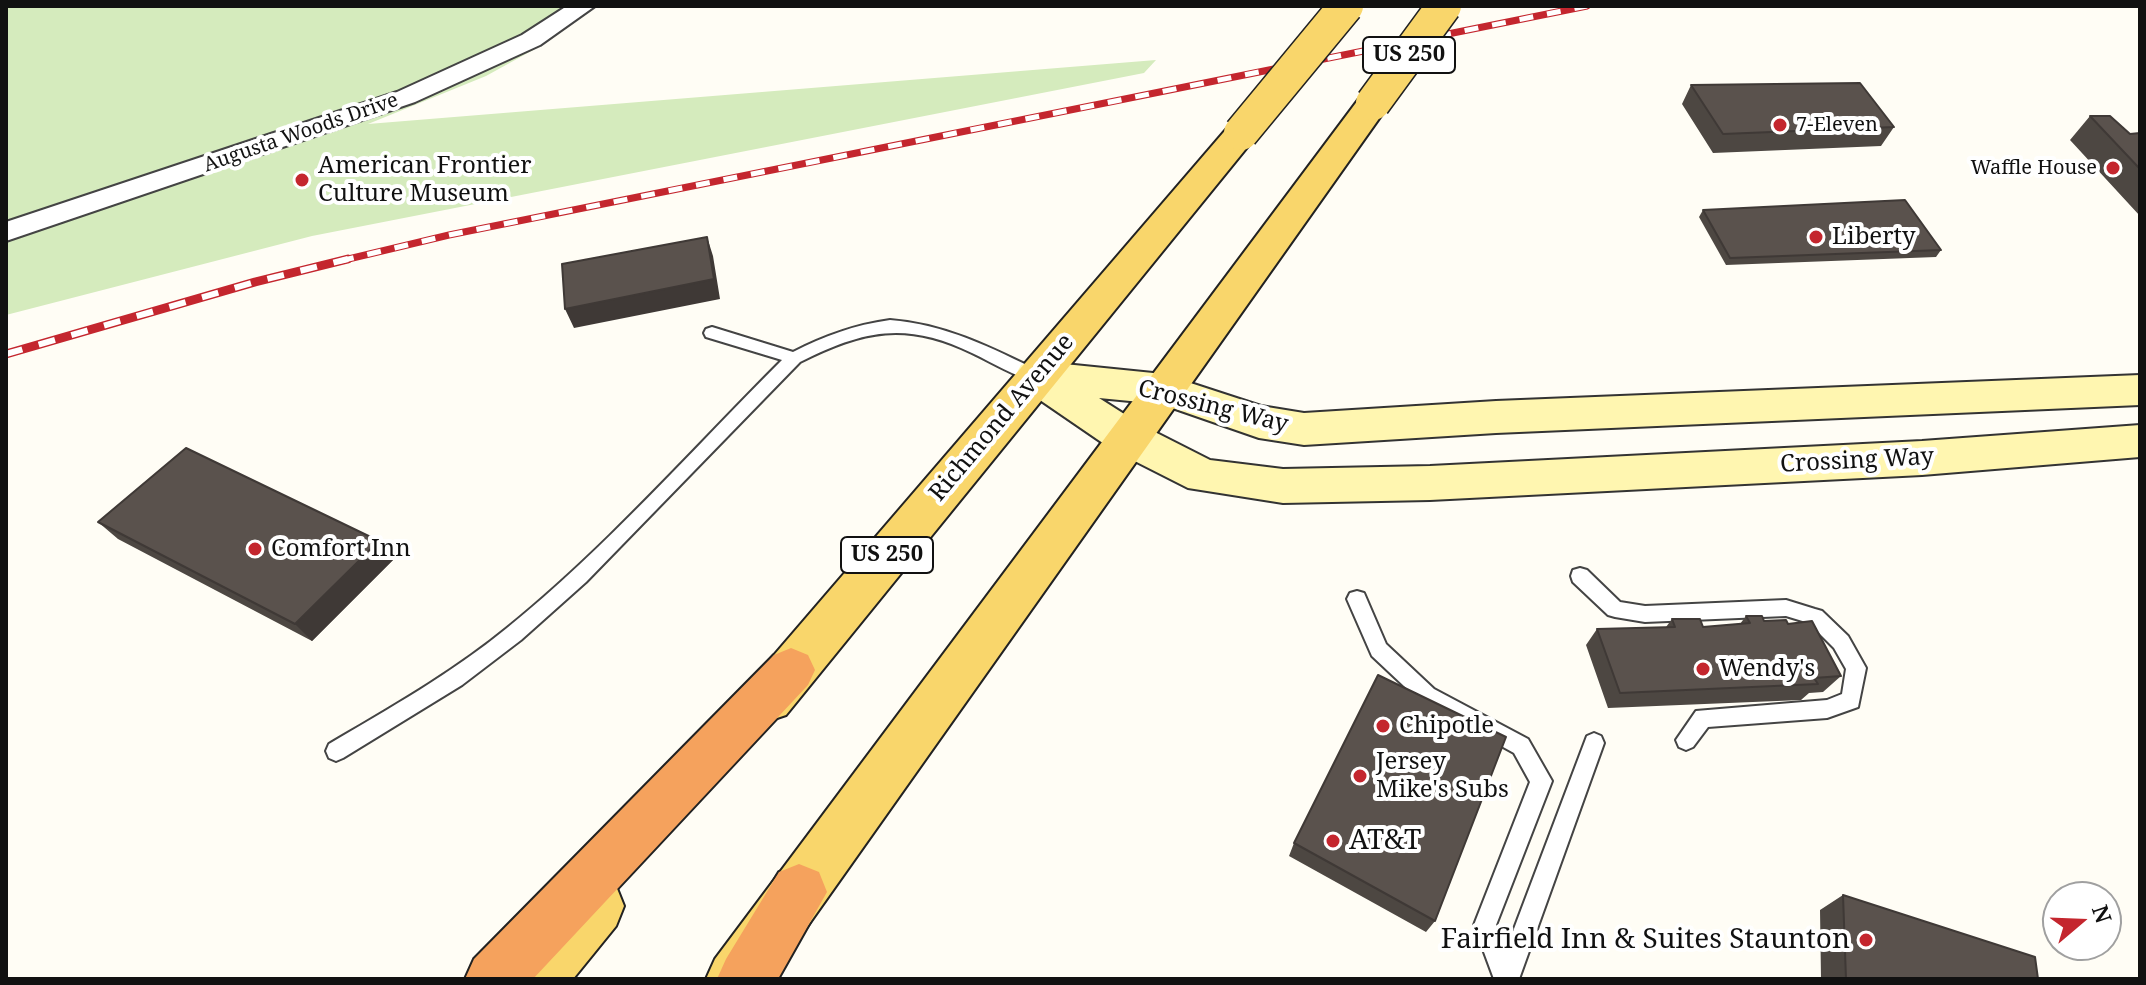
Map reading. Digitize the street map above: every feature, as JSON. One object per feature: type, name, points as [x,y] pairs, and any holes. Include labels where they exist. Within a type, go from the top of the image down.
[{"type":"highway","points":[[494,979],[791,670]]},
{"type":"highway","points":[[746,979],[799,892]]},
{"type":"main road","name":"Richmond Avenue","points":[[536,979],[1346,6]]},
{"type":"main road","name":"US 250","points":[[735,979],[1444,6]]},
{"type":"street","name":"Augusta Woods Drive","points":[[6,232],[406,97],[531,40],[583,6]]},
{"type":"street","name":"Crossing Way","points":[[1035,376],[1163,389],[1259,422],[1304,429],[1512,416],[2140,390]]},
{"type":"street","name":"Crossing Way","points":[[1035,376],[1128,438],[1203,476],[1283,486],[1568,476],[1922,458],[2140,441]]},
{"type":"street","points":[[1922,458],[1933,435],[1947,429],[2034,417],[2045,409],[2054,394]]},
{"type":"street","points":[[1568,476],[1619,448],[1643,441],[1850,434],[1870,428],[1881,418],[1883,401]]},
{"type":"lane","points":[[336,751],[455,679],[523,627],[579,576],[794,358],[845,332],[879,325],[905,325],[957,338],[1035,376]]},
{"type":"lane","points":[[712,333],[794,358]]},
{"type":"lane","points":[[1580,576],[1615,609],[1645,614],[1786,608],[1815,617],[1841,642],[1856,668],[1851,700],[1827,709],[1703,718],[1686,740]]},
{"type":"lane","points":[[1357,599],[1379,650],[1427,695],[1521,746],[1541,781],[1485,925],[1507,979]]},
{"type":"lane","points":[[1507,979],[1594,743]]},
{"type":"green space","name":"American Frontier Culture Museum","points":[[6,6],[596,6],[535,49],[486,76],[368,124],[1156,60],[1144,73],[312,236],[6,315]]},
{"type":"building","points":[[1860,83],[1894,127],[1723,134],[1691,85]]},
{"type":"building","points":[[2090,116],[2110,116],[2130,134],[2140,133],[2140,169]]},
{"type":"building","name":"Liberty","points":[[1905,200],[1941,250],[1730,258],[1703,210]]},
{"type":"building","points":[[707,237],[714,279],[565,309],[562,264]]},
{"type":"building","name":"Comfort Inn","points":[[186,448],[379,541],[295,624],[98,522]]},
{"type":"building","name":"Wendy's","points":[[1746,616],[1762,616],[1764,621],[1786,620],[1788,624],[1812,621],[1841,676],[1814,678],[1818,684],[1620,693],[1597,629],[1675,627],[1672,619],[1700,619],[1703,627],[1750,623]]},
{"type":"building","points":[[1378,675],[1506,737],[1435,921],[1294,843]]},
{"type":"building","points":[[1843,895],[2035,957],[2038,979],[1846,979]]},
{"type":"railway","points":[[340,261],[449,235],[1587,6]]},
{"type":"railway","points":[[6,354],[255,282],[348,259]]},
{"type":"place","name":"7-Eleven","points":[[1780,125]]},
{"type":"place","name":"Waffle House","points":[[2113,168]]},
{"type":"place","name":"American Frontier Culture Museum","points":[[302,180]]},
{"type":"place","name":"Liberty","points":[[1816,237]]},
{"type":"place","name":"Comfort Inn","points":[[255,549]]},
{"type":"place","name":"Wendy's","points":[[1703,669]]},
{"type":"place","name":"Chipotle","points":[[1383,726]]},
{"type":"place","name":"Jersey Mike's Subs","points":[[1360,776]]},
{"type":"place","name":"AT&T","points":[[1333,841]]},
{"type":"place","name":"Fairfield Inn & Suites Staunton","points":[[1866,940]]}]
